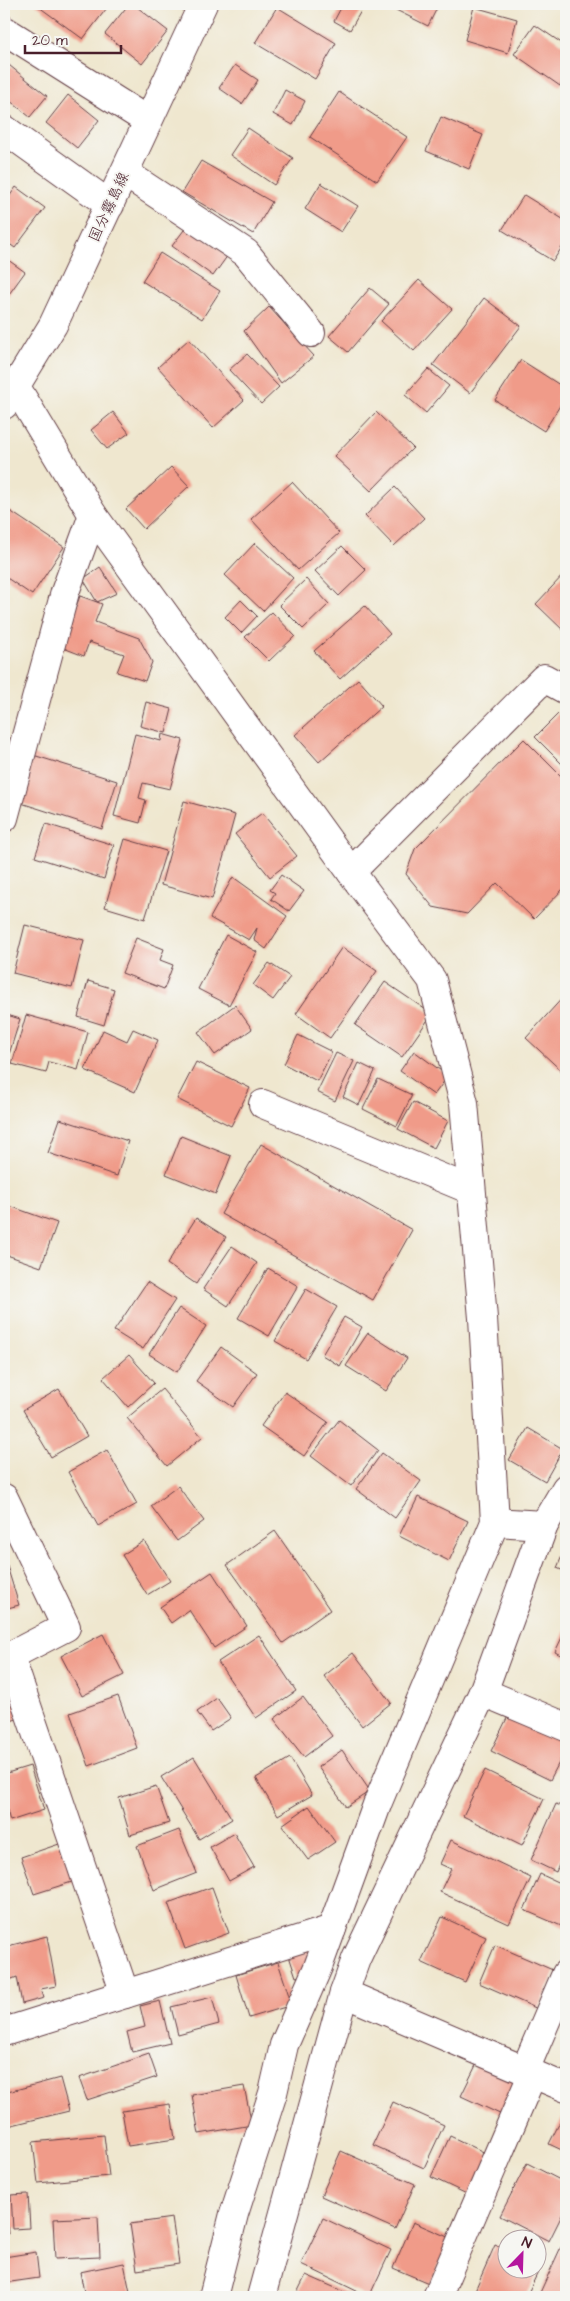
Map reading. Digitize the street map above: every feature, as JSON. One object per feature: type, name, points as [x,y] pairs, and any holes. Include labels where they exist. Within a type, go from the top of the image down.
[{"type":"street","name":"国分霧島線","points":[[8,395],[53,325],[203,4]]},
{"type":"street","points":[[4,30],[148,121]]},
{"type":"street","points":[[4,129],[110,205]]},
{"type":"street","points":[[125,173],[246,253],[311,333]]},
{"type":"street","points":[[8,395],[351,872],[432,980],[464,1103],[482,1318],[495,1522],[378,1802],[332,1929],[284,2045],[272,2093],[234,2214],[214,2297]]},
{"type":"street","points":[[4,818],[65,592],[93,515]]},
{"type":"street","points":[[351,872],[544,678],[566,690]]},
{"type":"street","points":[[263,1104],[472,1190]]},
{"type":"street","points":[[260,2297],[344,1993],[356,1959],[483,1692],[544,1526],[566,1488]]},
{"type":"street","points":[[4,1498],[66,1627],[10,1656],[125,1994]]},
{"type":"street","points":[[495,1522],[544,1526]]},
{"type":"street","points":[[483,1692],[566,1727]]},
{"type":"street","points":[[4,2032],[332,1929]]},
{"type":"street","points":[[437,2297],[529,2072],[566,1974]]},
{"type":"street","points":[[344,1993],[566,2088]]},
{"type":"building","points":[[35,4],[110,4],[83,39]]},
{"type":"building","points":[[129,4],[133,4],[168,31],[142,64],[105,34]]},
{"type":"building","points":[[343,4],[365,4],[350,30],[334,21]]},
{"type":"building","points":[[392,4],[439,4],[428,26],[390,7]]},
{"type":"building","points":[[277,7],[336,43],[315,79],[255,43]]},
{"type":"building","points":[[474,7],[517,19],[508,53],[465,40]]},
{"type":"building","points":[[535,25],[566,46],[566,77],[560,86],[514,54]]},
{"type":"building","points":[[4,61],[47,96],[30,117],[4,96]]},
{"type":"building","points":[[235,65],[258,80],[242,104],[219,88]]},
{"type":"building","points":[[285,90],[305,101],[293,125],[273,114]]},
{"type":"building","points":[[339,92],[407,137],[377,181],[310,137]]},
{"type":"building","points":[[68,95],[99,120],[77,148],[46,123]]},
{"type":"building","points":[[441,117],[483,135],[469,169],[426,151]]},
{"type":"building","points":[[248,128],[293,158],[274,185],[230,155]]},
{"type":"building","points":[[201,161],[272,202],[253,234],[182,192]]},
{"type":"building","points":[[321,183],[358,206],[341,232],[305,209]]},
{"type":"building","points":[[16,187],[45,208],[15,248],[4,240],[4,204]]},
{"type":"building","points":[[524,195],[566,221],[566,241],[553,261],[502,230]]},
{"type":"building","points":[[187,226],[228,255],[213,276],[172,246]]},
{"type":"building","points":[[160,253],[220,291],[202,319],[142,281]]},
{"type":"building","points":[[4,257],[25,272],[4,301]]},
{"type":"building","points":[[419,280],[452,309],[414,351],[381,321]]},
{"type":"building","points":[[370,288],[389,304],[348,352],[329,336]]},
{"type":"building","points":[[484,298],[521,326],[470,393],[433,365]]},
{"type":"building","points":[[269,307],[314,356],[281,383],[244,331]]},
{"type":"building","points":[[189,339],[244,400],[213,428],[158,367]]},
{"type":"building","points":[[247,354],[279,387],[261,404],[229,370]]},
{"type":"building","points":[[521,360],[566,389],[566,396],[544,431],[495,400]]},
{"type":"building","points":[[428,369],[449,386],[426,413],[405,395]]},
{"type":"building","points":[[113,412],[129,433],[107,449],[91,430]]},
{"type":"building","points":[[376,412],[413,448],[371,491],[334,456]]},
{"type":"building","points":[[171,467],[189,486],[144,529],[126,509]]},
{"type":"building","points":[[292,482],[339,533],[298,570],[251,519]]},
{"type":"building","points":[[395,487],[424,518],[394,546],[365,516]]},
{"type":"building","points":[[4,507],[64,547],[32,595],[4,576]]},
{"type":"building","points":[[255,543],[293,578],[263,611],[225,575]]},
{"type":"building","points":[[342,546],[366,570],[339,596],[315,571]]},
{"type":"building","points":[[100,567],[117,593],[97,602],[83,579]]},
{"type":"building","points":[[566,572],[566,633],[536,604]]},
{"type":"building","points":[[306,579],[329,604],[303,629],[279,605]]},
{"type":"building","points":[[80,596],[102,604],[95,622],[139,638],[152,662],[145,681],[117,672],[124,654],[89,642],[84,656],[61,647]]},
{"type":"building","points":[[241,600],[257,616],[241,633],[225,617]]},
{"type":"building","points":[[365,606],[390,634],[340,679],[314,651]]},
{"type":"building","points":[[272,612],[295,636],[269,661],[245,637]]},
{"type":"building","points":[[358,679],[382,706],[319,762],[295,735]]},
{"type":"building","points":[[146,702],[172,709],[166,733],[140,726]]},
{"type":"building","points":[[565,707],[566,760],[562,764],[535,737]]},
{"type":"building","points":[[135,734],[161,741],[162,734],[183,740],[170,789],[143,783],[139,798],[146,800],[140,823],[114,816]]},
{"type":"building","points":[[524,739],[566,781],[566,886],[534,919],[497,883],[467,914],[433,907],[406,874],[415,849]]},
{"type":"building","points":[[33,755],[117,781],[102,829],[18,802]]},
{"type":"building","points":[[184,801],[235,815],[212,899],[161,885]]},
{"type":"building","points":[[262,813],[297,856],[270,877],[235,834]]},
{"type":"building","points":[[46,824],[114,845],[104,879],[35,857]]},
{"type":"building","points":[[125,839],[166,851],[145,919],[105,907]]},
{"type":"building","points":[[281,875],[304,891],[289,911],[271,899],[275,893],[270,890]]},
{"type":"building","points":[[233,877],[287,916],[266,949],[254,940],[257,928],[249,940],[210,918]]},
{"type":"building","points":[[25,925],[84,940],[72,988],[13,973]]},
{"type":"building","points":[[226,935],[257,952],[229,1005],[198,989]]},
{"type":"building","points":[[136,938],[164,949],[160,960],[173,965],[164,989],[122,973]]},
{"type":"building","points":[[342,947],[377,971],[330,1038],[296,1014]]},
{"type":"building","points":[[269,963],[290,977],[273,1000],[253,985]]},
{"type":"building","points":[[88,981],[114,989],[104,1025],[78,1017]]},
{"type":"building","points":[[385,982],[432,1014],[402,1057],[355,1025]]},
{"type":"building","points":[[566,994],[566,1075],[526,1038]]},
{"type":"building","points":[[235,1005],[252,1029],[215,1055],[198,1032]]},
{"type":"building","points":[[4,1014],[20,1019],[6,1064],[4,1063]]},
{"type":"building","points":[[26,1015],[88,1032],[78,1070],[49,1062],[46,1073],[12,1064]]},
{"type":"building","points":[[133,1029],[158,1040],[135,1092],[85,1070],[103,1030],[127,1041]]},
{"type":"building","points":[[298,1035],[332,1052],[317,1081],[284,1064]]},
{"type":"building","points":[[414,1051],[448,1076],[434,1095],[400,1071]]},
{"type":"building","points":[[336,1053],[354,1061],[335,1101],[317,1092]]},
{"type":"building","points":[[196,1062],[250,1088],[231,1126],[177,1099]]},
{"type":"building","points":[[359,1063],[375,1071],[359,1105],[343,1097]]},
{"type":"building","points":[[378,1079],[412,1095],[397,1126],[363,1109]]},
{"type":"building","points":[[413,1102],[448,1121],[434,1148],[398,1129]]},
{"type":"building","points":[[60,1119],[128,1141],[117,1176],[48,1153]]},
{"type":"building","points":[[181,1136],[231,1156],[216,1194],[166,1174]]},
{"type":"building","points":[[261,1144],[412,1230],[373,1300],[221,1214]]},
{"type":"building","points":[[4,1204],[57,1223],[41,1267],[4,1254]]},
{"type":"building","points":[[196,1218],[226,1237],[196,1284],[167,1264]]},
{"type":"building","points":[[232,1246],[257,1263],[228,1306],[203,1289]]},
{"type":"building","points":[[268,1268],[298,1286],[269,1336],[238,1318]]},
{"type":"building","points":[[147,1282],[175,1300],[143,1349],[114,1331]]},
{"type":"building","points":[[306,1289],[337,1307],[306,1359],[275,1341]]},
{"type":"building","points":[[179,1308],[206,1326],[177,1372],[149,1354]]},
{"type":"building","points":[[344,1317],[362,1327],[340,1366],[322,1355]]},
{"type":"building","points":[[368,1333],[407,1358],[386,1391],[346,1366]]},
{"type":"building","points":[[221,1347],[257,1373],[233,1407],[196,1381]]},
{"type":"building","points":[[129,1355],[154,1383],[128,1407],[103,1378]]},
{"type":"building","points":[[59,1389],[87,1436],[51,1457],[23,1410]]},
{"type":"building","points":[[162,1389],[202,1437],[167,1466],[127,1418]]},
{"type":"building","points":[[285,1392],[328,1422],[304,1456],[261,1426]]},
{"type":"building","points":[[339,1420],[378,1450],[351,1486],[311,1456]]},
{"type":"building","points":[[528,1428],[563,1449],[545,1481],[509,1460]]},
{"type":"building","points":[[107,1450],[137,1504],[98,1526],[68,1472]]},
{"type":"building","points":[[382,1453],[421,1481],[395,1518],[356,1489]]},
{"type":"building","points":[[178,1486],[204,1521],[177,1541],[151,1506]]},
{"type":"building","points":[[418,1497],[468,1521],[449,1561],[399,1536]]},
{"type":"building","points":[[275,1531],[330,1610],[283,1643],[227,1565]]},
{"type":"building","points":[[144,1541],[170,1581],[147,1595],[122,1555]]},
{"type":"building","points":[[566,1546],[566,1572],[557,1568]]},
{"type":"building","points":[[6,1563],[19,1605],[4,1609],[4,1564]]},
{"type":"building","points":[[212,1572],[247,1626],[214,1648],[189,1610],[171,1623],[160,1607]]},
{"type":"building","points":[[566,1629],[566,1658],[555,1652]]},
{"type":"building","points":[[103,1634],[124,1675],[82,1696],[61,1656]]},
{"type":"building","points":[[259,1635],[296,1691],[256,1718],[218,1662]]},
{"type":"building","points":[[353,1653],[391,1703],[362,1726],[324,1676]]},
{"type":"building","points":[[4,1667],[20,1718],[4,1723]]},
{"type":"building","points":[[118,1696],[137,1748],[89,1766],[70,1713]]},
{"type":"building","points":[[303,1697],[332,1736],[304,1757],[274,1719]]},
{"type":"building","points":[[217,1698],[231,1718],[211,1731],[197,1712]]},
{"type":"building","points":[[510,1712],[566,1740],[566,1749],[550,1780],[491,1751]]},
{"type":"building","points":[[342,1750],[370,1791],[346,1807],[318,1767]]},
{"type":"building","points":[[194,1757],[232,1819],[199,1839],[161,1777]]},
{"type":"building","points":[[290,1758],[312,1795],[278,1815],[256,1778]]},
{"type":"building","points":[[30,1766],[44,1810],[10,1821],[4,1800],[4,1774]]},
{"type":"building","points":[[485,1770],[544,1799],[522,1845],[463,1816]]},
{"type":"building","points":[[156,1786],[169,1823],[130,1835],[119,1798]]},
{"type":"building","points":[[556,1804],[566,1808],[566,1848],[556,1872],[531,1860]]},
{"type":"building","points":[[309,1806],[335,1842],[308,1860],[282,1825]]},
{"type":"building","points":[[179,1830],[197,1873],[154,1890],[137,1846]]},
{"type":"building","points":[[234,1833],[254,1867],[229,1881],[210,1847]]},
{"type":"building","points":[[451,1840],[531,1878],[509,1924],[440,1892],[451,1869],[440,1864]]},
{"type":"building","points":[[65,1842],[78,1880],[34,1894],[21,1857]]},
{"type":"building","points":[[540,1874],[566,1886],[566,1928],[524,1910]]},
{"type":"building","points":[[212,1887],[229,1933],[185,1949],[168,1903]]},
{"type":"building","points":[[442,1917],[486,1937],[465,1982],[421,1962]]},
{"type":"building","points":[[47,1936],[56,1986],[41,1989],[44,1998],[22,2004],[17,1977],[4,1982],[4,1947]]},
{"type":"building","points":[[316,1941],[306,1974],[296,1977],[287,1950]]},
{"type":"building","points":[[495,1945],[555,1971],[538,2009],[479,1983]]},
{"type":"building","points":[[278,1962],[292,2005],[249,2018],[236,1975]]},
{"type":"building","points":[[212,1997],[219,2024],[178,2035],[171,2007]]},
{"type":"building","points":[[160,2001],[170,2043],[132,2052],[127,2032],[145,2027],[140,2006]]},
{"type":"building","points":[[149,2054],[157,2077],[87,2100],[79,2078]]},
{"type":"building","points":[[479,2059],[520,2078],[502,2115],[461,2096]]},
{"type":"building","points":[[60,2078],[69,2111],[4,2127],[4,2093]]},
{"type":"building","points":[[244,2086],[252,2125],[199,2134],[192,2095]]},
{"type":"building","points":[[393,2102],[444,2125],[424,2168],[373,2145]]},
{"type":"building","points":[[170,2104],[175,2139],[128,2146],[122,2111]]},
{"type":"building","points":[[566,2110],[566,2152],[549,2144]]},
{"type":"building","points":[[104,2135],[109,2176],[38,2183],[33,2142]]},
{"type":"building","points":[[450,2136],[492,2156],[473,2197],[431,2177]]},
{"type":"building","points":[[341,2151],[415,2184],[395,2229],[321,2196]]},
{"type":"building","points":[[527,2163],[566,2183],[566,2207],[549,2241],[548,2228],[524,2228],[500,2216]]},
{"type":"building","points":[[28,2194],[30,2228],[13,2229],[11,2195]]},
{"type":"building","points":[[6,2210],[8,2234],[4,2234],[4,2211]]},
{"type":"building","points":[[98,2217],[100,2257],[55,2259],[53,2219]]},
{"type":"building","points":[[172,2218],[179,2264],[137,2270],[130,2224]]},
{"type":"building","points":[[323,2218],[391,2250],[369,2297],[301,2264]]},
{"type":"building","points":[[413,2222],[450,2238],[431,2284],[393,2268]]},
{"type":"building","points":[[495,2245],[498,2246],[498,2278],[535,2278],[526,2297],[472,2297]]},
{"type":"building","points":[[561,2247],[566,2249],[566,2297],[538,2297]]},
{"type":"building","points":[[36,2252],[39,2278],[4,2283],[4,2257]]},
{"type":"building","points":[[124,2263],[131,2297],[85,2297],[80,2272]]},
{"type":"building","points":[[306,2275],[356,2297],[295,2297]]}]
